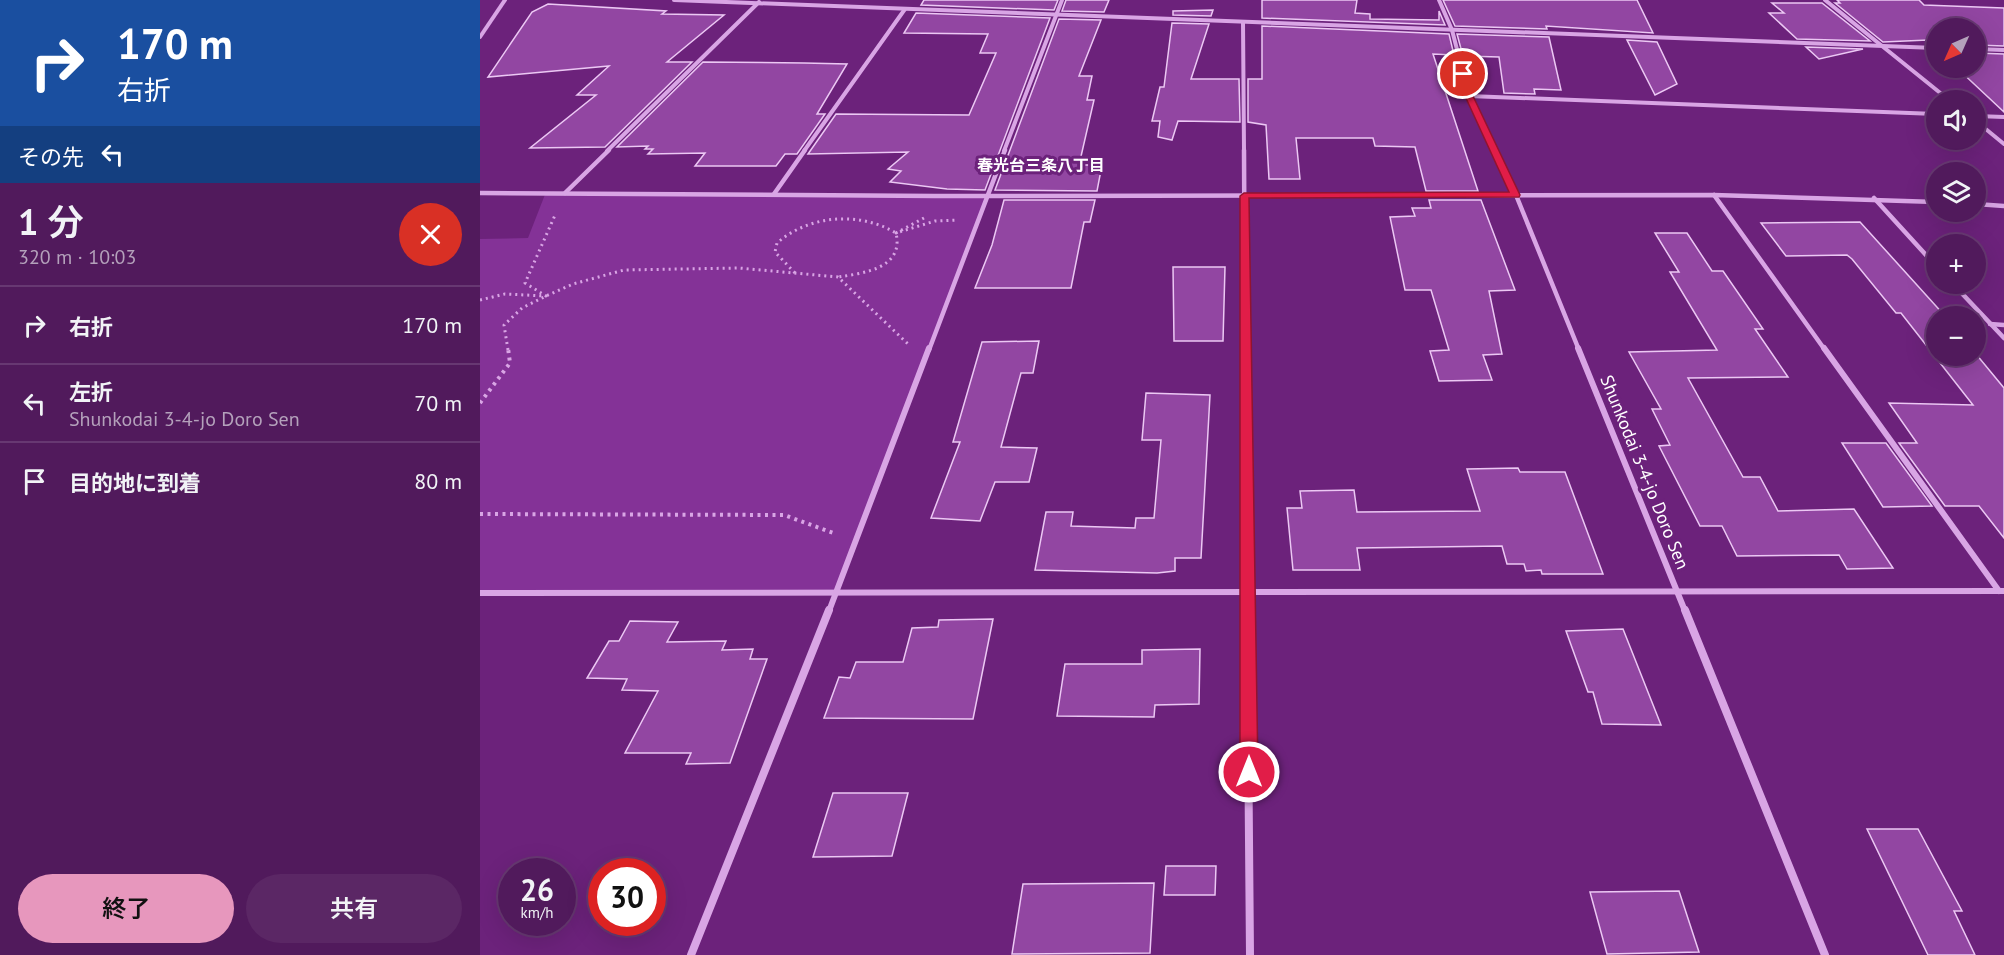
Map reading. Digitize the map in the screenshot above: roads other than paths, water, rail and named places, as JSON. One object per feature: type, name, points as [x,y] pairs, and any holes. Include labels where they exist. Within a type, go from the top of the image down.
[{"type":"street","points":[[480,37],[505,0]]},
{"type":"street","points":[[674,0],[1926,47]]},
{"type":"street","points":[[691,955],[836,593],[854,540],[923,359],[980,219],[1062,0]]},
{"type":"street","name":"Shunkodai 3-4-jo Doro Sen","points":[[1439,0],[1452,30],[1469,96],[1516,195],[1825,955]]},
{"type":"street","points":[[1825,0],[1937,90]]},
{"type":"street","points":[[565,193],[759,2]]},
{"type":"street","points":[[774,194],[905,9]]},
{"type":"street","points":[[1243,22],[1250,955]]},
{"type":"street","points":[[1986,49],[2004,50]]},
{"type":"street","points":[[1469,96],[1926,114]]},
{"type":"street","points":[[1986,116],[2004,117]]},
{"type":"street","points":[[1986,129],[2004,144]]},
{"type":"street","points":[[480,193],[935,196],[1714,195],[1926,201]]},
{"type":"street","points":[[1714,195],[2002,591]]},
{"type":"street","points":[[1874,198],[1926,255]]},
{"type":"street","points":[[1986,205],[2004,206]]},
{"type":"street","points":[[1962,294],[2004,338]]},
{"type":"street","points":[[1990,324],[2004,325]]},
{"type":"street","points":[[480,593],[1249,590],[2002,591]]},
{"type":"district","name":"春光台三条八丁目","points":[[1041,165]]}]
